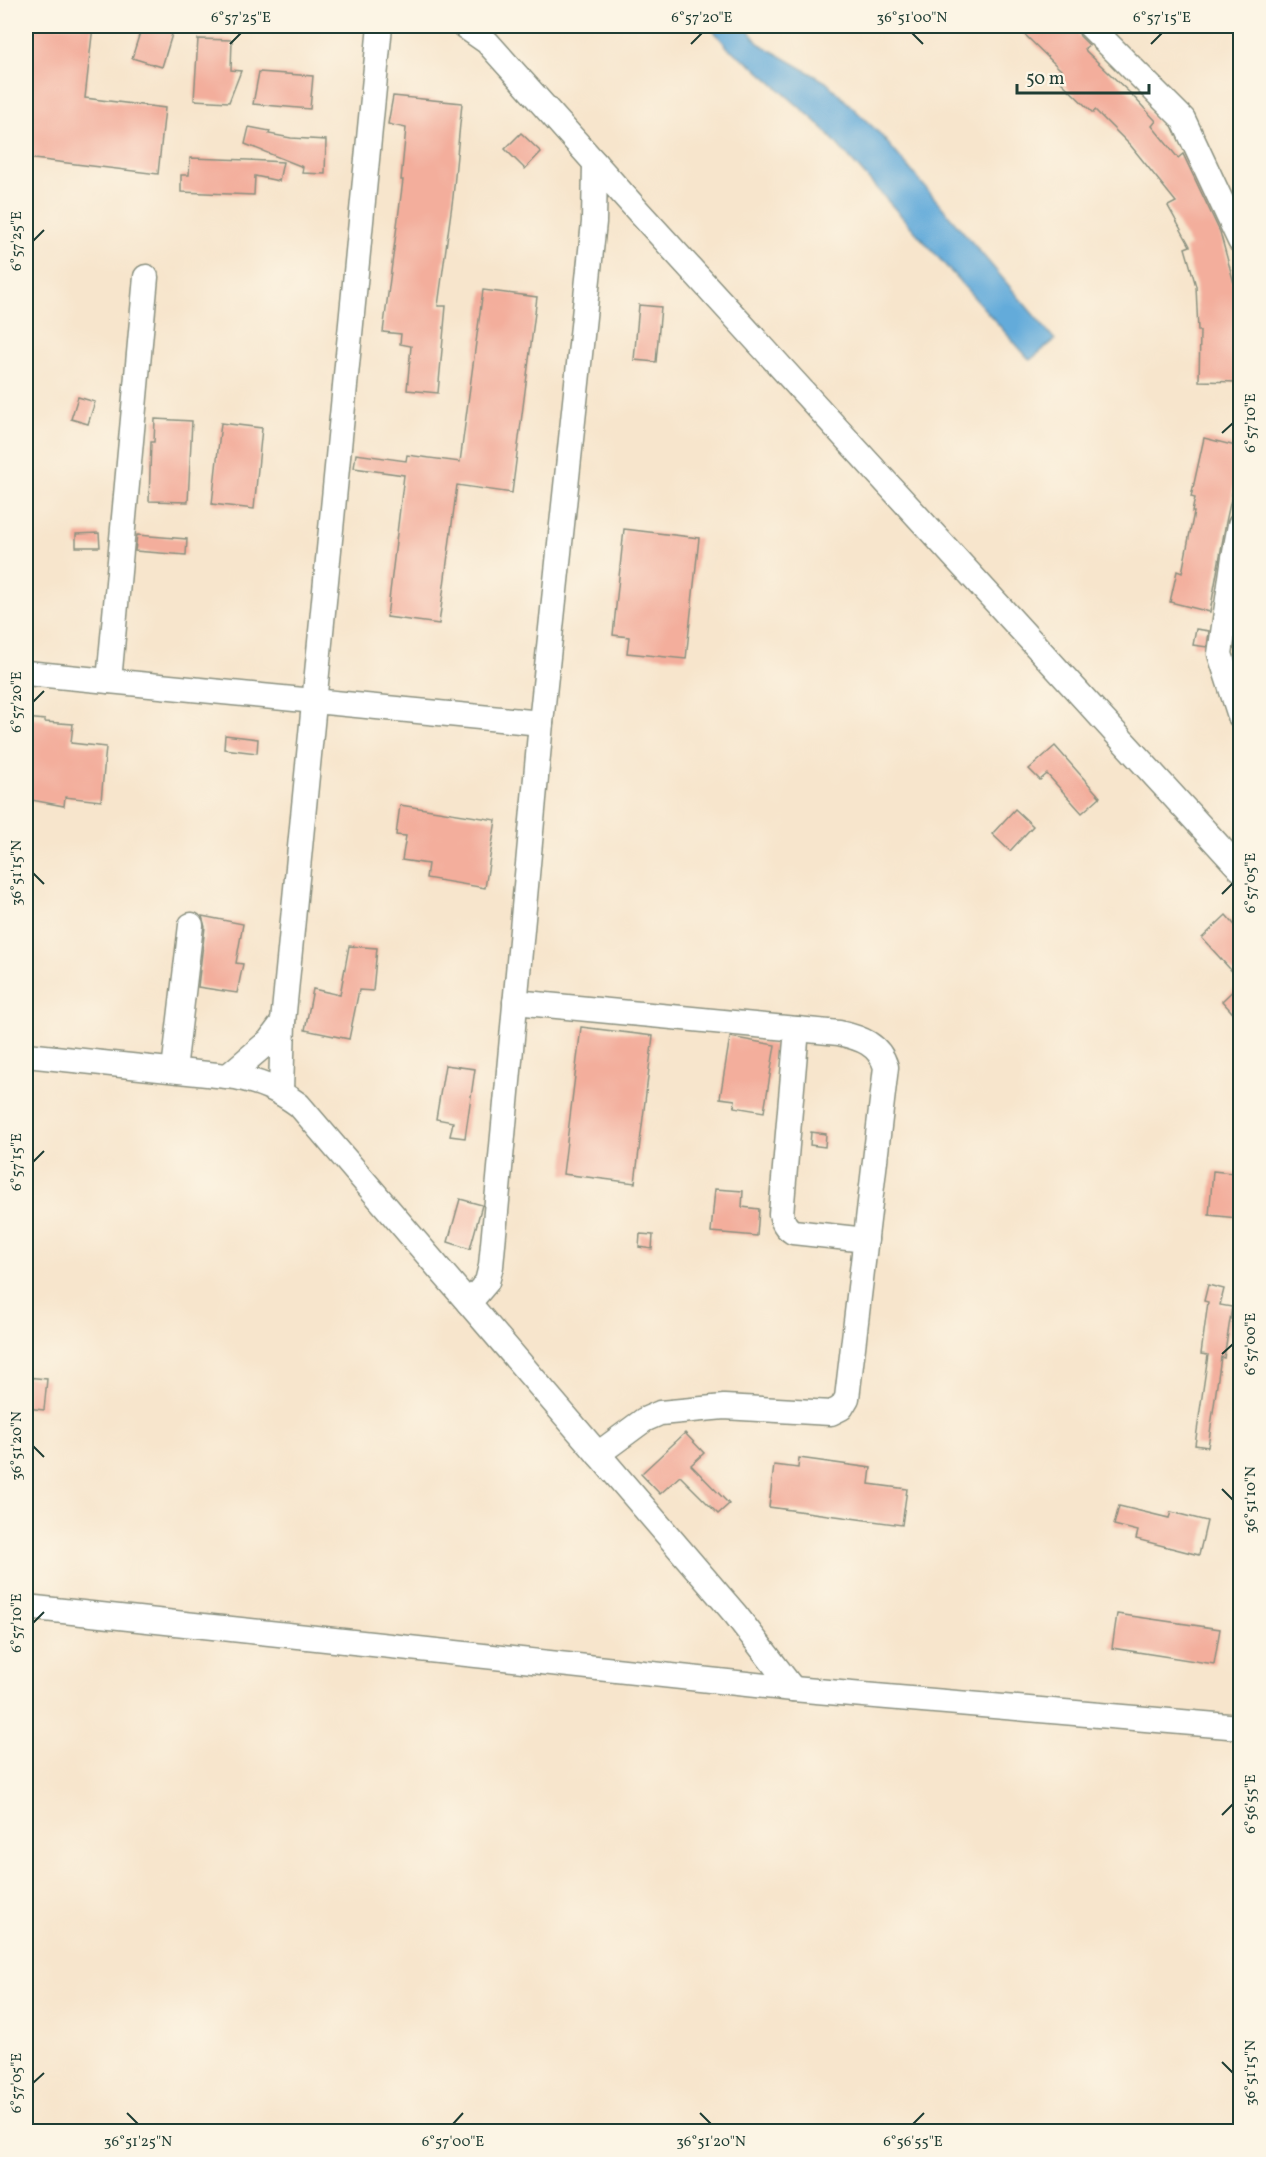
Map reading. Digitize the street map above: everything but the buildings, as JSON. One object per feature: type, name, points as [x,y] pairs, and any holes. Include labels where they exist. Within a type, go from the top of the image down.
[{"type":"street","points":[[281,1091],[283,1022],[380,26]]},
{"type":"street","points":[[464,26],[487,42],[638,211],[1240,869]]},
{"type":"street","points":[[1090,26],[1183,118],[1240,241]]},
{"type":"street","points":[[469,1303],[487,1282],[491,1266],[541,723],[594,222],[595,162]]},
{"type":"street","points":[[594,222],[605,211],[616,208],[638,211]]},
{"type":"street","points":[[109,681],[146,277]]},
{"type":"street","points":[[1240,525],[1233,557],[1220,654],[1240,716]]},
{"type":"street","points":[[26,673],[541,723]]},
{"type":"street","points":[[174,1070],[191,925]]},
{"type":"street","points":[[515,1002],[839,1033],[860,1038],[873,1045],[883,1057],[886,1067],[847,1398],[841,1408],[831,1413],[724,1407],[660,1413],[644,1420],[598,1454]]},
{"type":"street","points":[[228,1076],[269,1041],[283,1022]]},
{"type":"street","points":[[797,1029],[780,1214],[786,1228],[793,1232],[866,1240]]},
{"type":"street","points":[[26,1055],[228,1076],[260,1082],[281,1091],[298,1105],[736,1615],[793,1689]]},
{"type":"street","points":[[26,1607],[793,1689],[1240,1727]]},
{"type":"water","points":[[710,26],[745,26],[758,43],[826,82],[880,134],[1055,340],[1030,360],[820,125],[752,65],[728,48]]}]
